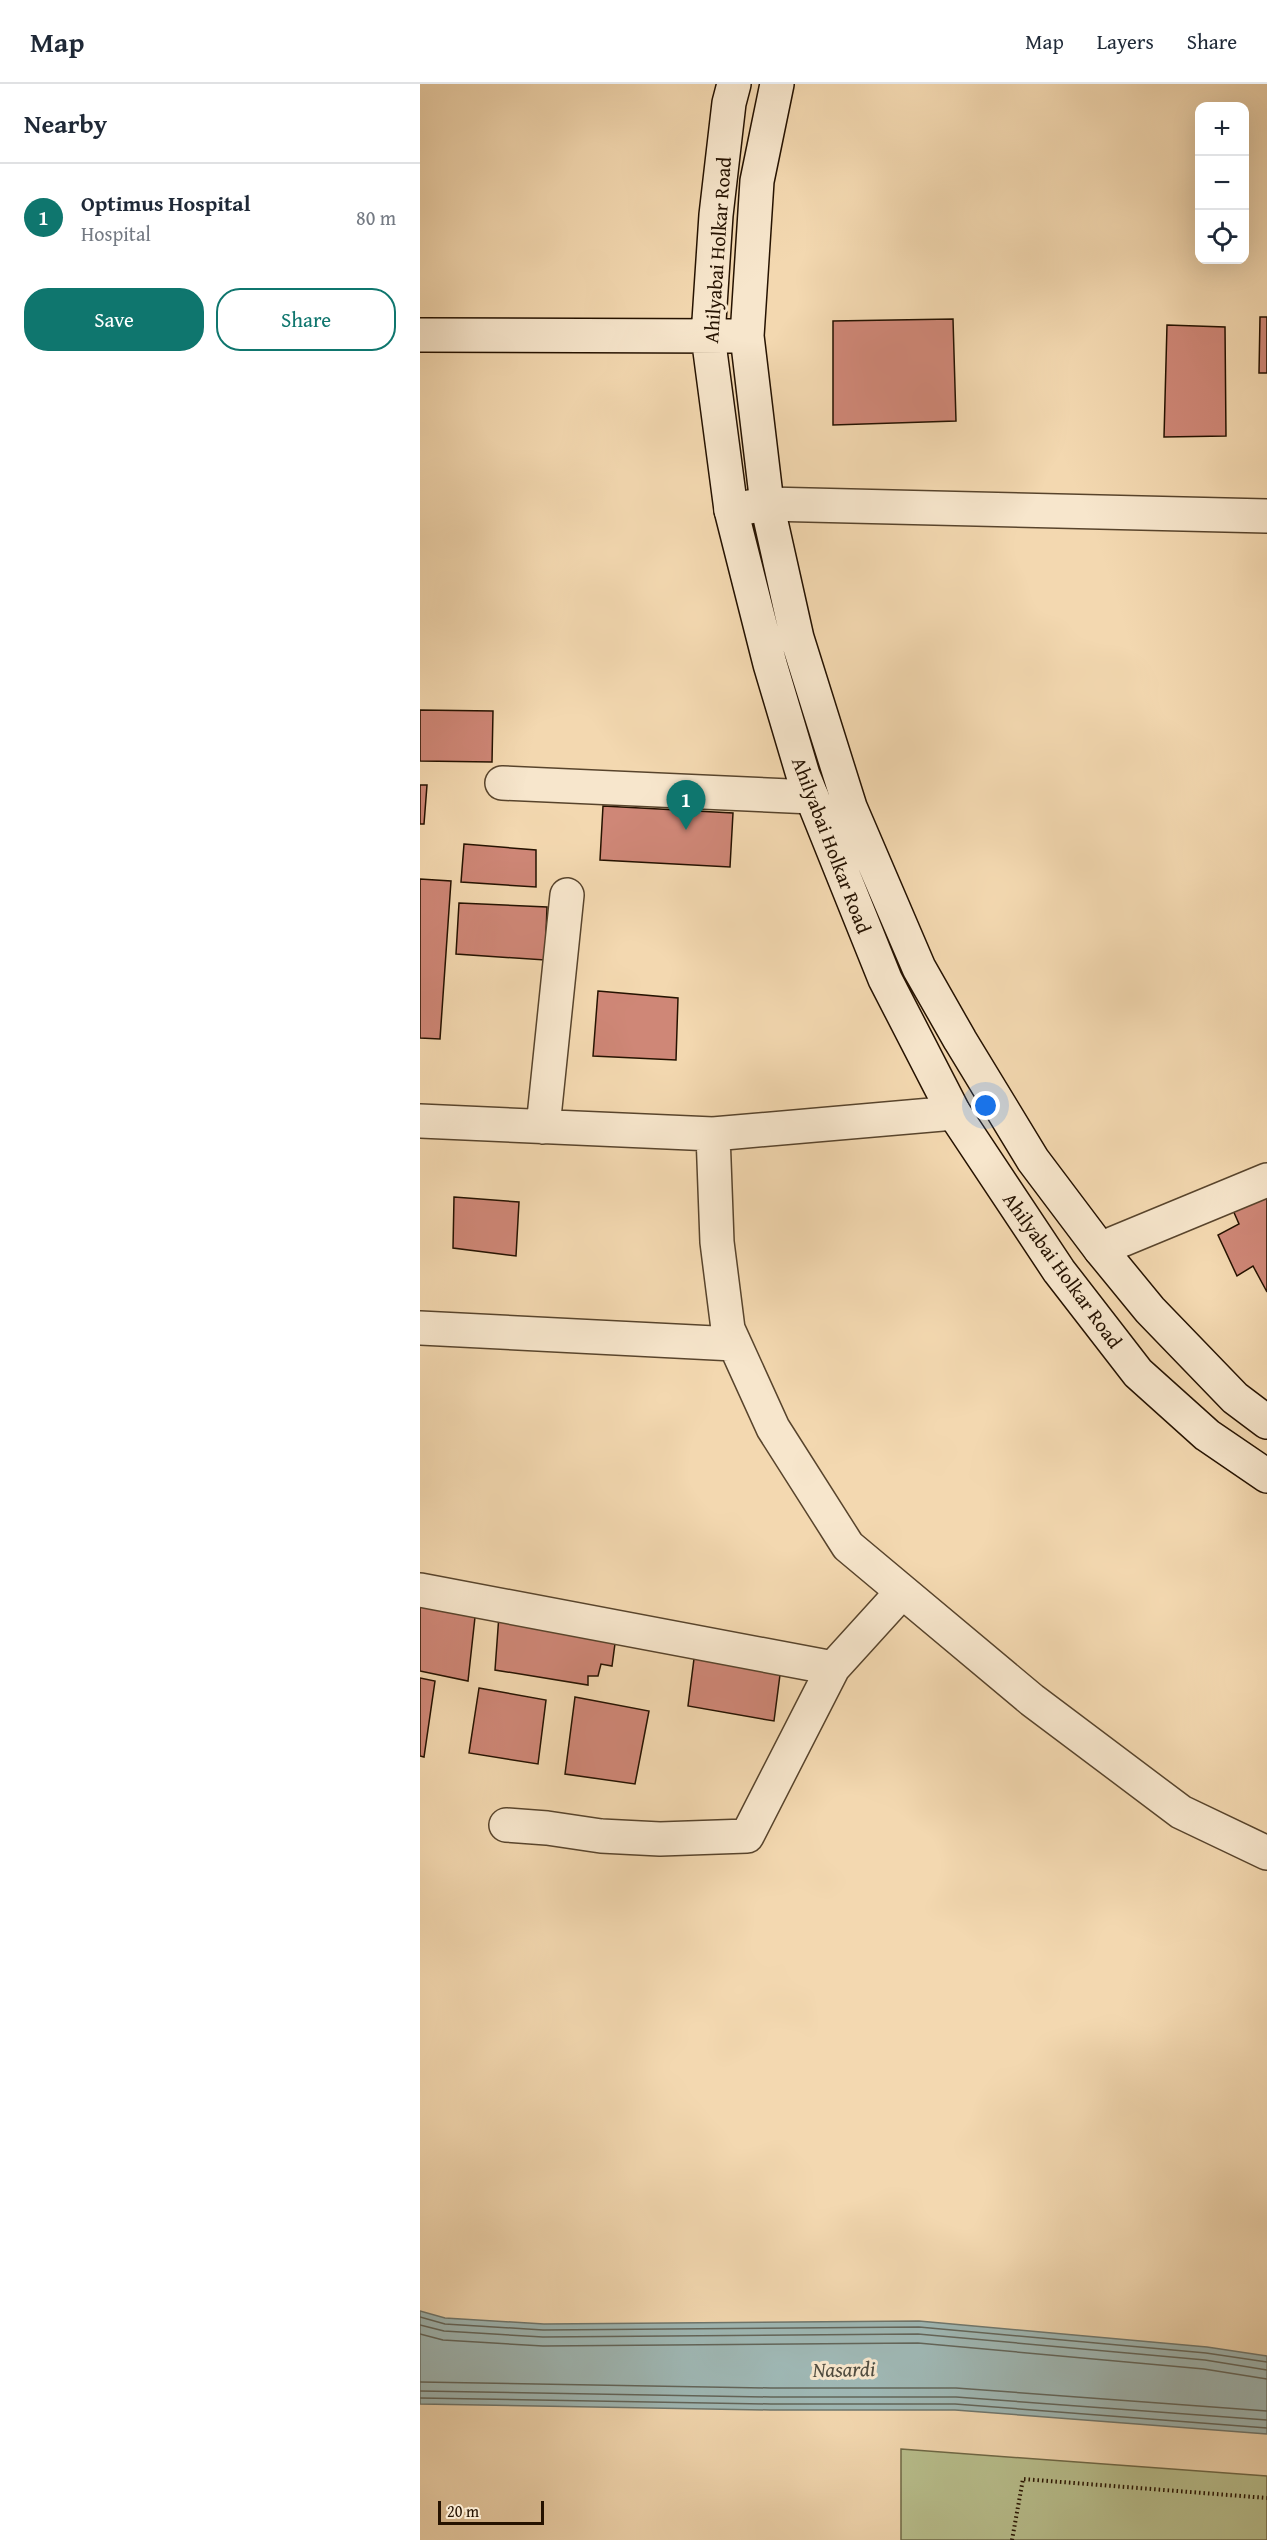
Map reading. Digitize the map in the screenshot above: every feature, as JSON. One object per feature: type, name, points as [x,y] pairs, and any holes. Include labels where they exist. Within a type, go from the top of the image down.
[{"type":"street","name":"Ahilyabai Holkar Road","points":[[734,84],[729,103],[716,215],[708,336],[731,510],[803,775],[885,979],[954,1113],[1059,1270],[1138,1373],[1207,1435],[1267,1476]]},
{"type":"street","name":"Ahilyabai Holkar Road","points":[[777,84],[757,181],[747,336],[767,504],[796,638],[850,807],[919,968],[960,1041],[1034,1160],[1100,1250],[1166,1326],[1235,1398],[1267,1422]]},
{"type":"street","points":[[420,335],[747,336]]},
{"type":"street","points":[[731,510],[767,504],[1267,516]]},
{"type":"street","points":[[502,783],[812,797]]},
{"type":"street","points":[[543,1127],[567,895]]},
{"type":"street","points":[[420,1121],[713,1134],[954,1113]]},
{"type":"street","points":[[713,1134],[717,1242],[728,1329],[773,1428],[848,1546],[1032,1700],[1180,1812],[1267,1853]]},
{"type":"street","points":[[1100,1250],[1267,1180]]},
{"type":"street","points":[[420,1328],[734,1344]]},
{"type":"street","points":[[420,1590],[833,1668]]},
{"type":"street","points":[[506,1825],[613,1837],[660,1839],[747,1836],[833,1668],[902,1592]]},
{"type":"path","points":[[1012,2540],[1023,2479],[1267,2498]]},
{"type":"green space","points":[[901,2449],[1267,2476],[1267,2540],[901,2540]]},
{"type":"water","name":"Nasardi","points":[[420,2311],[445,2318],[544,2324],[919,2321],[1207,2347],[1267,2356],[1267,2434],[955,2410],[770,2410],[420,2404]]},
{"type":"building","points":[[1260,317],[1267,317],[1267,373],[1259,373]]},
{"type":"building","points":[[953,319],[956,421],[833,425],[833,321]]},
{"type":"building","points":[[1167,325],[1225,327],[1226,436],[1164,437]]},
{"type":"building","points":[[420,710],[493,711],[492,762],[420,761]]},
{"type":"building","points":[[420,785],[427,785],[424,824],[420,824]]},
{"type":"building","points":[[603,806],[733,813],[730,867],[600,860]]},
{"type":"building","points":[[464,844],[536,850],[536,887],[461,882]]},
{"type":"building","points":[[420,879],[451,881],[440,1039],[420,1038]]},
{"type":"building","points":[[459,903],[547,907],[545,960],[456,954]]},
{"type":"building","points":[[598,991],[678,998],[676,1060],[593,1056]]},
{"type":"building","points":[[1267,1193],[1267,1292],[1253,1266],[1237,1276],[1218,1235],[1239,1224],[1232,1208]]},
{"type":"building","points":[[454,1197],[519,1202],[516,1256],[453,1248]]},
{"type":"building","points":[[420,1606],[475,1617],[468,1681],[420,1671]]},
{"type":"building","points":[[499,1615],[616,1636],[612,1666],[601,1664],[598,1676],[588,1676],[588,1685],[495,1670]]},
{"type":"building","points":[[695,1651],[781,1667],[774,1721],[688,1706]]},
{"type":"building","points":[[420,1678],[435,1681],[424,1757],[420,1756]]},
{"type":"building","points":[[479,1688],[546,1700],[538,1764],[469,1753]]},
{"type":"building","points":[[575,1697],[649,1711],[635,1784],[565,1774]]},
{"type":"place","name":"Optimus Hospital","points":[[686,830]]}]
